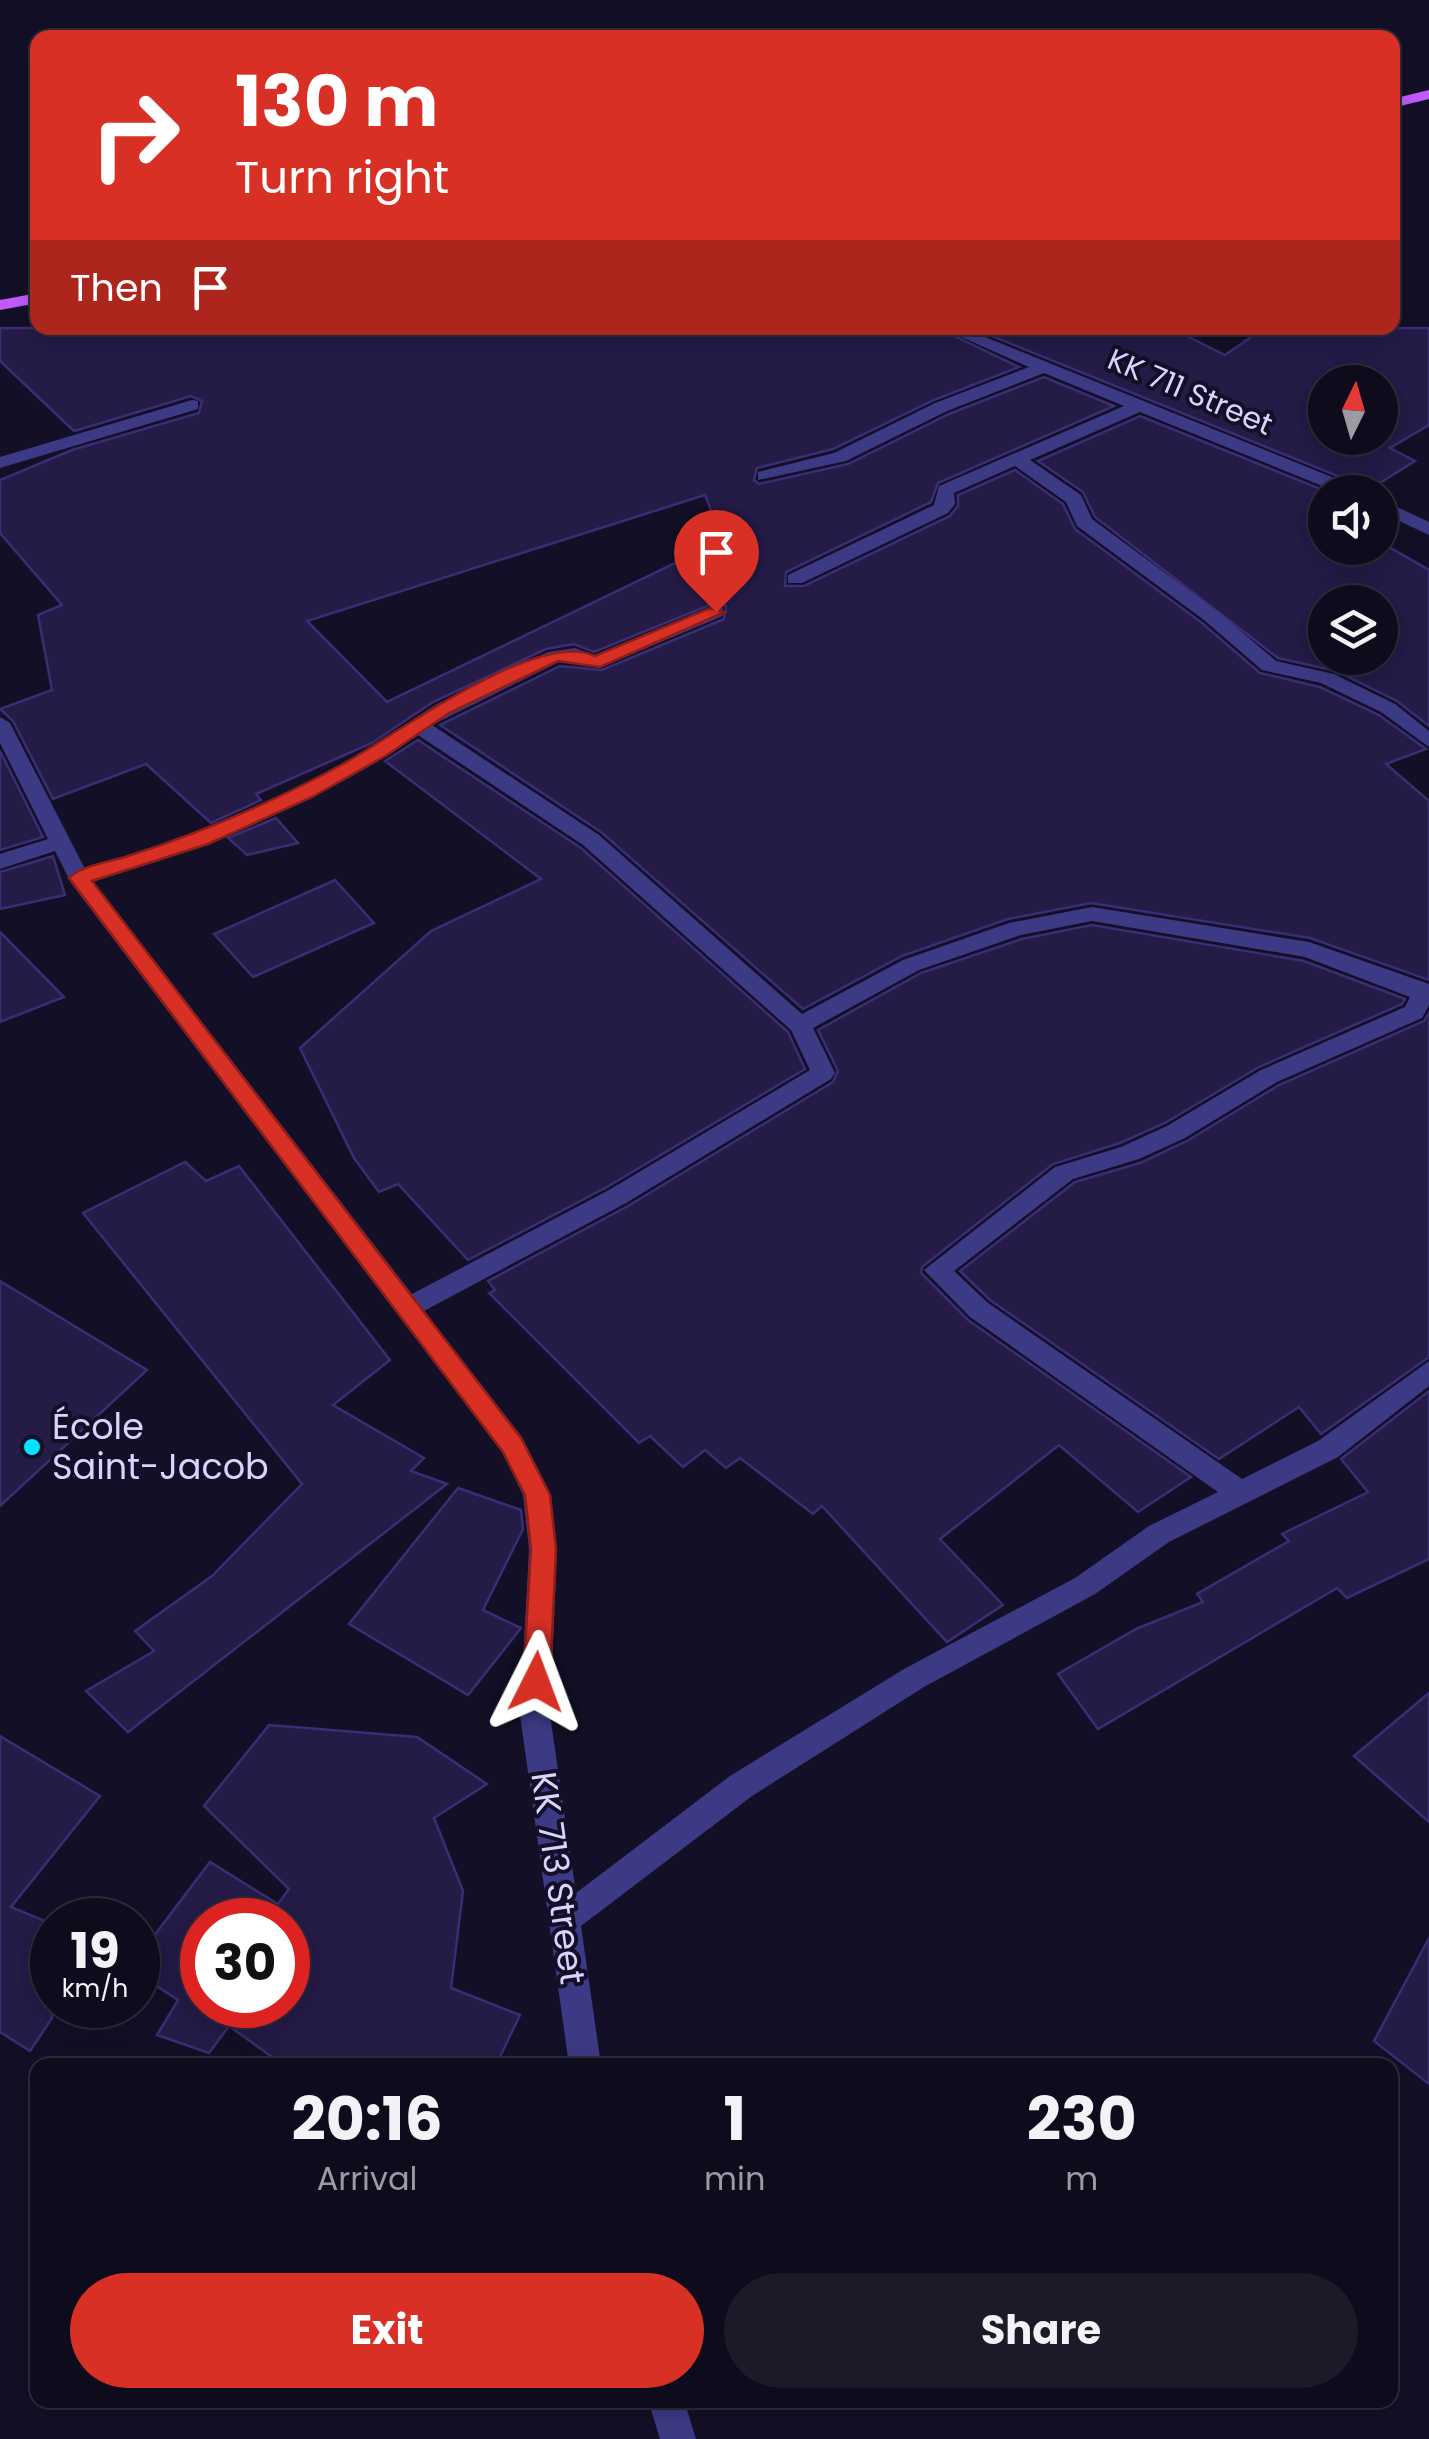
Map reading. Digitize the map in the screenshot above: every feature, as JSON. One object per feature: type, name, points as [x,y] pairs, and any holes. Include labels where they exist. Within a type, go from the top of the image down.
[{"type":"main road","points":[[1400,102],[1429,94]]},
{"type":"main road","points":[[0,305],[30,299]]},
{"type":"street","name":"KK 711 Street","points":[[967,335],[1312,475]]},
{"type":"street","points":[[764,476],[840,457],[941,407],[1046,366]]},
{"type":"street","points":[[795,579],[941,509],[946,504],[945,490],[1143,404]]},
{"type":"street","points":[[0,462],[192,405]]},
{"type":"street","points":[[1018,460],[1074,500],[1084,522],[1211,616],[1269,666],[1327,678],[1388,708],[1429,741]]},
{"type":"street","points":[[1398,513],[1429,529]]},
{"type":"street","points":[[79,878],[201,840],[305,792],[498,680],[554,656],[576,654],[594,663],[716,612]]},
{"type":"street","name":"KK 713 Street","points":[[0,723],[79,878],[512,1445],[537,1495],[543,1549],[535,1715],[584,2058]]},
{"type":"street","points":[[406,1309],[574,1224],[705,1149],[823,1074],[800,1025],[591,840],[420,727]]},
{"type":"street","points":[[0,862],[60,842]]},
{"type":"street","points":[[800,1025],[927,959],[1017,928],[1092,914],[1309,950],[1426,992],[1414,1012],[1268,1076],[1176,1132],[1130,1153],[1064,1173],[938,1270],[979,1310],[1238,1491]]},
{"type":"street","points":[[562,1922],[740,1786],[914,1678],[1085,1586],[1159,1534],[1238,1491],[1276,1479],[1328,1449],[1429,1371]]},
{"type":"street","points":[[668,2408],[678,2439]]},
{"type":"building","points":[[0,328],[30,328],[30,335],[953,335],[1019,367],[934,400],[833,449],[757,468],[754,480],[759,484],[848,464],[949,414],[1044,377],[1114,406],[938,483],[931,502],[786,572],[785,586],[804,586],[950,516],[958,506],[958,495],[1015,470],[1063,504],[1075,529],[1202,623],[1260,673],[1320,687],[1379,715],[1426,749],[1386,764],[1429,801],[1429,980],[1310,938],[1091,903],[1008,919],[902,956],[803,1009],[601,832],[440,725],[560,666],[602,670],[724,619],[726,606],[717,602],[594,652],[574,644],[546,649],[433,702],[372,743],[256,794],[261,800],[211,823],[146,764],[53,799],[13,721],[0,709],[52,690],[38,615],[62,605],[0,533],[0,480],[72,450],[199,413],[202,401],[191,396],[74,431],[0,361]],"holes":[[[705,495],[723,540],[387,702],[307,621]]]},
{"type":"building","points":[[1400,328],[1429,328],[1429,425],[1398,443],[1398,365],[1308,365],[1308,455],[1398,452],[1415,461],[1392,475],[1335,475],[989,335],[1185,335],[1225,355],[1254,335],[1400,335]]},
{"type":"building","points":[[1140,416],[1308,484],[1308,565],[1398,565],[1398,552],[1429,570],[1429,726],[1397,701],[1344,675],[1398,675],[1398,585],[1308,585],[1308,665],[1278,658],[1095,517],[1083,492],[1038,461]]},
{"type":"building","points":[[418,740],[581,848],[788,1032],[805,1069],[607,1187],[468,1260],[398,1184],[379,1192],[354,1158],[300,1048],[431,931],[541,879],[385,761]]},
{"type":"building","points":[[0,751],[43,837],[0,850]]},
{"type":"building","points":[[276,818],[298,843],[247,855],[228,838]]},
{"type":"building","points":[[53,856],[65,895],[0,909],[0,872]]},
{"type":"building","points":[[335,880],[374,923],[253,977],[214,934]]},
{"type":"building","points":[[1092,925],[1304,961],[1405,999],[1402,1004],[1259,1067],[1165,1123],[1120,1143],[1053,1164],[922,1267],[921,1273],[968,1320],[1191,1477],[1138,1512],[1059,1445],[940,1539],[1003,1605],[947,1642],[822,1506],[813,1514],[740,1458],[726,1468],[705,1450],[683,1467],[650,1436],[639,1443],[489,1293],[495,1290],[488,1281],[628,1206],[833,1082],[838,1071],[818,1030],[921,973],[1022,939]]},
{"type":"building","points":[[0,932],[64,997],[0,1022]]},
{"type":"building","points":[[1429,1013],[1429,1357],[1321,1434],[1299,1407],[1219,1459],[990,1300],[960,1271],[1075,1182],[1140,1163],[1187,1141],[1279,1085],[1424,1021]]},
{"type":"building","points":[[185,1162],[206,1181],[239,1166],[390,1360],[333,1405],[424,1458],[411,1471],[447,1484],[128,1732],[86,1691],[154,1651],[135,1631],[212,1576],[302,1484],[83,1213]]},
{"type":"building","name":"École Saint-Jacob","points":[[0,1281],[147,1370],[0,1506]]},
{"type":"building","points":[[1429,1391],[1429,1559],[1347,1598],[1337,1588],[1098,1729],[1058,1674],[1136,1629],[1203,1602],[1197,1594],[1289,1541],[1282,1534],[1368,1492],[1341,1459]]},
{"type":"building","points":[[458,1488],[521,1510],[523,1529],[483,1610],[521,1628],[468,1695],[349,1624]]},
{"type":"building","points":[[1429,1693],[1429,1822],[1354,1756]]},
{"type":"building","points":[[269,1725],[417,1737],[487,1784],[434,1818],[463,1891],[451,1988],[520,2015],[499,2058],[273,2058],[232,2028],[310,2028],[310,1898],[282,1898],[289,1889],[204,1806]]},
{"type":"building","points":[[0,1736],[100,1796],[11,1907],[30,1915],[30,2028],[45,2028],[30,2051],[0,2032]]},
{"type":"building","points":[[210,1862],[268,1898],[183,1898]]},
{"type":"building","points":[[180,1902],[180,2028],[228,2028],[209,2053],[157,2035],[178,2000],[160,1988],[160,1928]]},
{"type":"building","points":[[1429,1938],[1429,2084],[1374,2041]]},
{"type":"place","name":"École Saint-Jacob","points":[[32,1447]]},
{"type":"route","points":[[536,1682],[543,1549],[537,1495],[512,1445],[207,1051],[79,878],[201,840],[305,792],[381,751],[442,709],[554,656],[576,654],[594,663],[716,612]]}]
